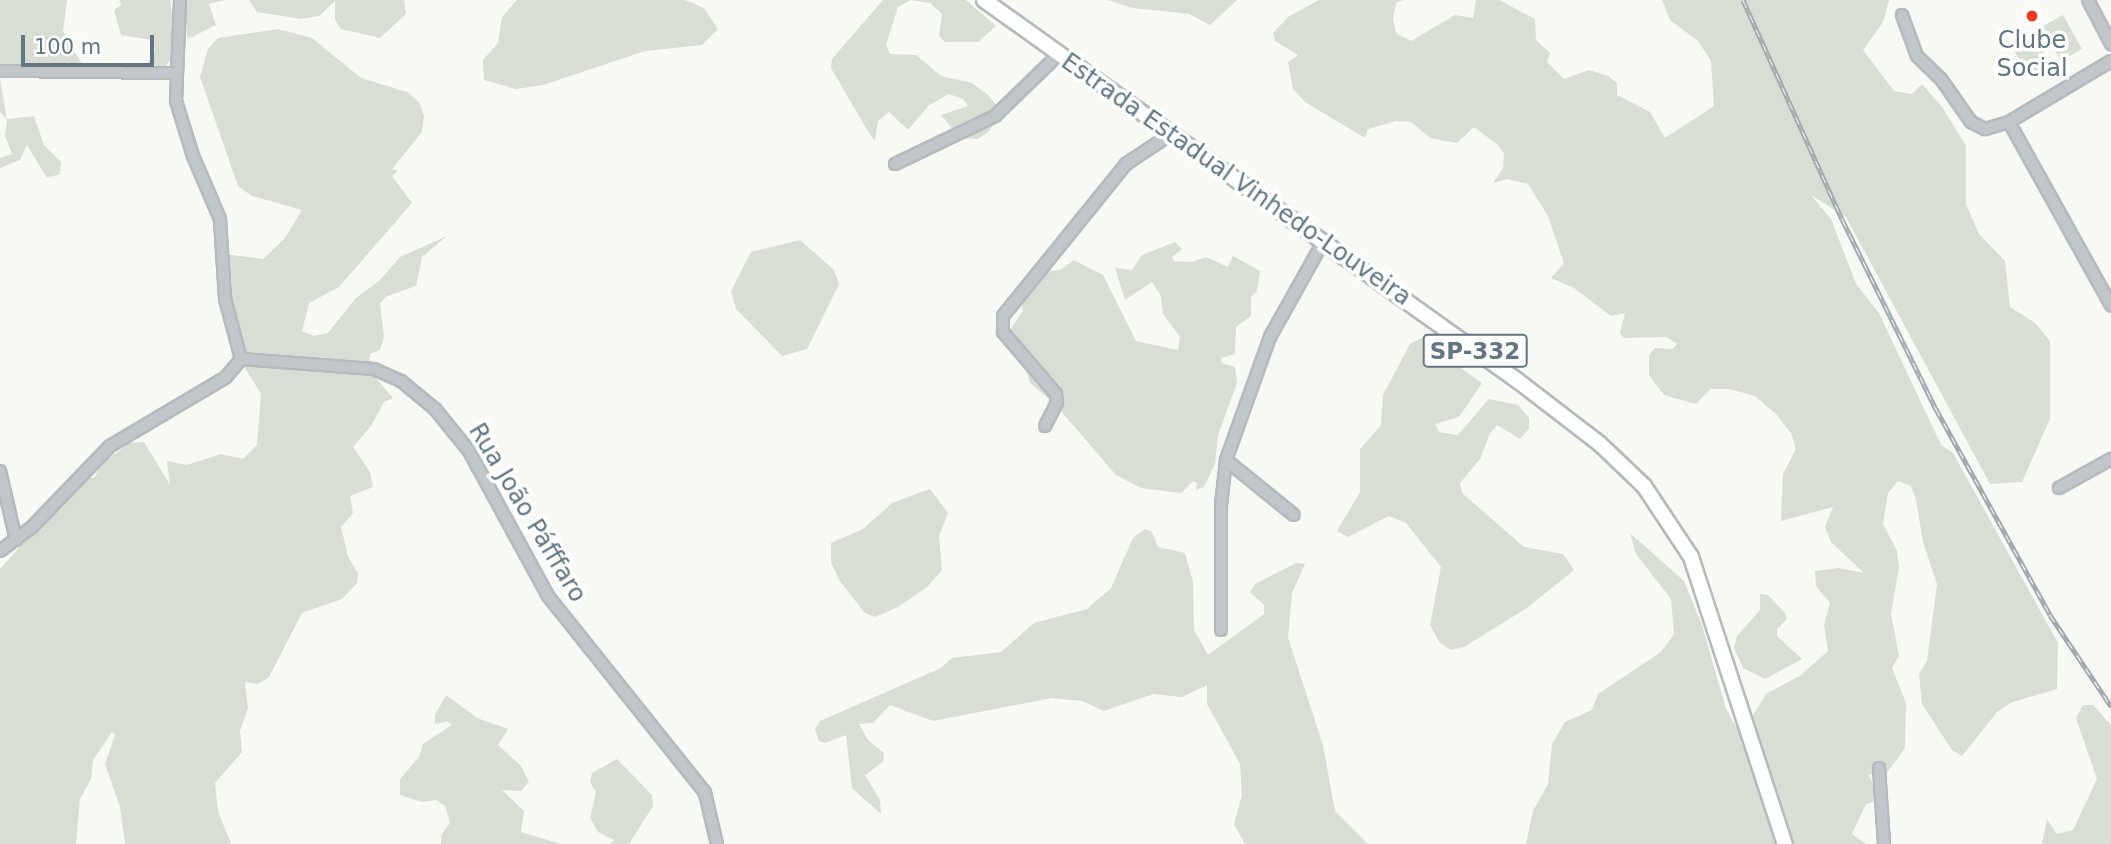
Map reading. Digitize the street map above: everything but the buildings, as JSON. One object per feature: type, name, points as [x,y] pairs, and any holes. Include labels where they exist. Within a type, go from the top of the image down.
[{"type":"main road","name":"Estrada Estadual Vinhedo-Louveira","points":[[984,0],[1566,417],[1644,486],[1691,557],[1785,844]]},
{"type":"street","points":[[0,551],[16,540],[110,446],[226,377],[241,359],[225,299],[220,219],[184,132],[176,101],[180,0]]},
{"type":"street","points":[[2088,0],[2111,44]]},
{"type":"street","points":[[1902,15],[1917,56],[1941,79],[1971,122],[1985,129],[2010,121],[2111,61]]},
{"type":"street","points":[[894,164],[995,116],[1059,54]]},
{"type":"street","points":[[0,71],[176,73]]},
{"type":"street","points":[[2010,121],[2111,305]]},
{"type":"street","points":[[1045,426],[1057,402],[1056,394],[1003,332],[1003,316],[1126,164],[1171,134]]},
{"type":"street","points":[[1221,630],[1221,505],[1226,460],[1270,337],[1323,242]]},
{"type":"street","name":"Rua João Páfffaro","points":[[241,359],[374,369],[401,381],[435,409],[469,451],[548,596],[705,793],[717,844]]},
{"type":"street","points":[[2059,488],[2111,459]]},
{"type":"street","points":[[1226,460],[1294,516]]},
{"type":"street","points":[[0,471],[16,540]]},
{"type":"street","points":[[1879,768],[1884,844]]},
{"type":"shaded area","points":[[0,0],[67,0],[63,31],[83,66],[0,72]]},
{"type":"shaded area","points":[[120,0],[170,0],[175,38],[173,56],[165,67],[145,69],[155,49],[152,40],[121,35],[114,10],[121,5]]},
{"type":"shaded area","points":[[180,0],[225,0],[209,4],[216,25],[188,39]]},
{"type":"shaded area","points":[[249,0],[404,0],[406,14],[380,38],[341,29],[335,20],[335,1],[319,16],[301,19],[257,12]]},
{"type":"shaded area","points":[[517,0],[685,0],[704,8],[718,29],[702,45],[645,51],[543,85],[516,89],[484,80],[483,60],[498,43],[502,17]]},
{"type":"shaded area","points":[[883,0],[911,0],[898,7],[886,45],[890,54],[916,55],[941,76],[972,83],[988,95],[996,105],[996,119],[989,131],[978,139],[960,138],[941,115],[968,106],[963,99],[949,94],[929,105],[908,130],[889,112],[878,121],[875,141],[831,68],[832,59]]},
{"type":"shaded area","points":[[911,0],[966,0],[996,26],[978,42],[945,42],[939,36],[942,14],[930,3]]},
{"type":"shaded area","points":[[1107,0],[1237,0],[1210,25],[1189,14],[1133,8]]},
{"type":"shaded area","points":[[1319,0],[1403,0],[1396,3],[1393,19],[1396,33],[1411,41],[1455,15],[1473,18],[1476,0],[1499,0],[1535,19],[1536,40],[1550,53],[1547,62],[1564,79],[1589,70],[1608,76],[1617,83],[1617,95],[1650,112],[1665,138],[1714,106],[1711,61],[1698,41],[1670,20],[1662,0],[1889,0],[1883,22],[1863,50],[1894,91],[1912,94],[1922,84],[1942,107],[1966,146],[1966,204],[1979,234],[2005,261],[2010,307],[2035,323],[2050,341],[2050,419],[2022,482],[1990,484],[1846,217],[1811,195],[1831,219],[1856,284],[1879,313],[1941,445],[1953,453],[2058,643],[2057,689],[2010,703],[1997,712],[1962,756],[1952,750],[1922,704],[1919,674],[1927,661],[1937,584],[1923,542],[1911,486],[1898,481],[1888,493],[1883,524],[1897,551],[1899,567],[1891,614],[1899,656],[1892,668],[1906,703],[1905,748],[1886,774],[1868,774],[1881,800],[1866,804],[1852,834],[1866,844],[1526,844],[1533,811],[1548,784],[1552,744],[1565,722],[1592,710],[1598,694],[1661,652],[1674,634],[1671,599],[1636,554],[1630,533],[1684,581],[1702,625],[1726,709],[1738,730],[1746,727],[1766,694],[1801,675],[1828,651],[1824,625],[1830,603],[1816,586],[1815,571],[1839,568],[1864,573],[1831,542],[1825,527],[1833,507],[1781,521],[1783,474],[1796,449],[1791,433],[1776,414],[1755,396],[1729,389],[1710,389],[1696,404],[1664,395],[1649,375],[1649,355],[1655,348],[1673,349],[1677,344],[1666,337],[1624,338],[1620,333],[1625,313],[1611,316],[1574,288],[1551,278],[1564,263],[1548,216],[1528,184],[1507,179],[1493,183],[1503,168],[1504,153],[1498,145],[1474,127],[1457,143],[1430,138],[1411,122],[1396,121],[1368,129],[1365,138],[1305,102],[1293,89],[1288,62],[1298,55],[1275,41],[1273,33],[1288,17]]},
{"type":"shaded area","points":[[2063,15],[2082,49],[2061,61],[2042,27]]},
{"type":"shaded area","points":[[278,29],[312,38],[361,78],[407,92],[419,102],[424,116],[422,132],[392,169],[398,171],[392,176],[412,203],[339,287],[309,303],[302,331],[314,336],[328,333],[356,298],[380,280],[400,257],[447,236],[422,257],[416,286],[387,296],[380,303],[384,337],[380,350],[370,354],[368,369],[393,398],[384,402],[371,426],[353,447],[370,472],[373,487],[350,496],[353,513],[341,527],[348,557],[358,573],[357,583],[342,599],[302,613],[269,677],[258,684],[245,682],[248,708],[240,731],[242,752],[215,783],[218,811],[231,844],[125,844],[120,807],[105,764],[115,735],[112,732],[93,760],[91,779],[80,799],[76,844],[0,844],[0,569],[67,495],[87,477],[94,478],[102,463],[130,443],[144,442],[170,485],[167,461],[187,465],[221,454],[243,459],[257,445],[261,394],[236,353],[224,254],[263,259],[285,238],[302,210],[252,196],[238,186],[200,77],[208,49],[218,38]]},
{"type":"shaded area","points":[[2031,30],[2052,66],[2030,79],[2009,42]]},
{"type":"shaded area","points":[[0,79],[7,119],[0,112]]},
{"type":"shaded area","points":[[34,116],[44,145],[61,162],[60,174],[47,178],[27,145],[20,160],[0,168],[0,158],[12,154],[5,136],[7,119]]},
{"type":"shaded area","points":[[800,240],[834,270],[839,284],[807,349],[782,356],[736,309],[731,291],[751,252]]},
{"type":"shaded area","points":[[1175,242],[1182,249],[1172,257],[1174,261],[1192,262],[1206,257],[1228,267],[1233,256],[1260,271],[1257,291],[1251,297],[1251,316],[1236,327],[1235,354],[1221,358],[1222,363],[1235,367],[1237,383],[1218,435],[1215,464],[1204,487],[1196,490],[1197,483],[1193,481],[1181,493],[1141,488],[1116,475],[1054,403],[1030,383],[1025,367],[1002,341],[1023,311],[1021,302],[1044,272],[1060,270],[1074,260],[1103,275],[1136,341],[1178,350],[1180,337],[1163,314],[1161,296],[1152,282],[1125,300],[1115,268],[1132,270],[1142,255]]},
{"type":"shaded area","points":[[1429,334],[1449,360],[1482,383],[1459,417],[1435,424],[1439,432],[1458,435],[1489,399],[1518,405],[1529,418],[1529,429],[1520,439],[1497,425],[1490,433],[1480,459],[1460,483],[1462,493],[1524,547],[1563,554],[1574,570],[1527,608],[1464,647],[1451,650],[1439,642],[1430,625],[1441,567],[1406,523],[1389,516],[1348,537],[1337,531],[1360,492],[1360,449],[1381,425],[1383,395],[1410,344]]},
{"type":"shaded area","points":[[930,489],[948,513],[939,536],[942,570],[927,587],[898,607],[875,617],[865,613],[839,580],[831,562],[831,543],[863,529],[892,503]]},
{"type":"shaded area","points":[[1145,529],[1152,532],[1158,547],[1185,553],[1193,582],[1194,630],[1208,655],[1264,614],[1264,605],[1250,592],[1255,584],[1296,563],[1305,564],[1292,593],[1288,638],[1323,745],[1335,811],[1368,844],[1245,844],[1234,824],[1242,795],[1240,764],[1207,704],[1207,685],[1182,697],[1153,694],[1104,711],[1082,701],[1052,698],[933,721],[890,705],[873,723],[859,724],[868,740],[884,753],[883,762],[865,775],[880,800],[881,814],[852,788],[846,735],[825,743],[819,741],[815,729],[820,721],[941,668],[952,658],[1001,652],[1034,623],[1087,609],[1111,588],[1133,538]]},
{"type":"shaded area","points":[[1760,594],[1768,595],[1785,613],[1787,619],[1777,629],[1777,636],[1802,659],[1765,679],[1743,668],[1734,648],[1737,636],[1760,610]]},
{"type":"shaded area","points":[[446,695],[477,718],[508,729],[498,745],[521,766],[529,782],[521,791],[502,790],[524,811],[521,832],[561,844],[441,844],[441,835],[450,823],[445,806],[436,800],[422,802],[400,795],[400,779],[419,757],[423,744],[452,725],[447,721],[435,724],[435,715]]},
{"type":"shaded area","points":[[2083,705],[2093,705],[2111,725],[2111,844],[2042,844],[2047,819],[2057,834],[2073,830],[2097,779],[2076,718]]},
{"type":"shaded area","points":[[617,759],[652,795],[653,806],[629,844],[610,844],[614,840],[598,832],[590,818],[596,792],[590,782],[592,773]]},
{"type":"railway","points":[[1743,0],[1842,219],[1936,409],[2050,615],[2111,706]]},
{"type":"place","name":"Clube Social","points":[[2032,16]]}]
